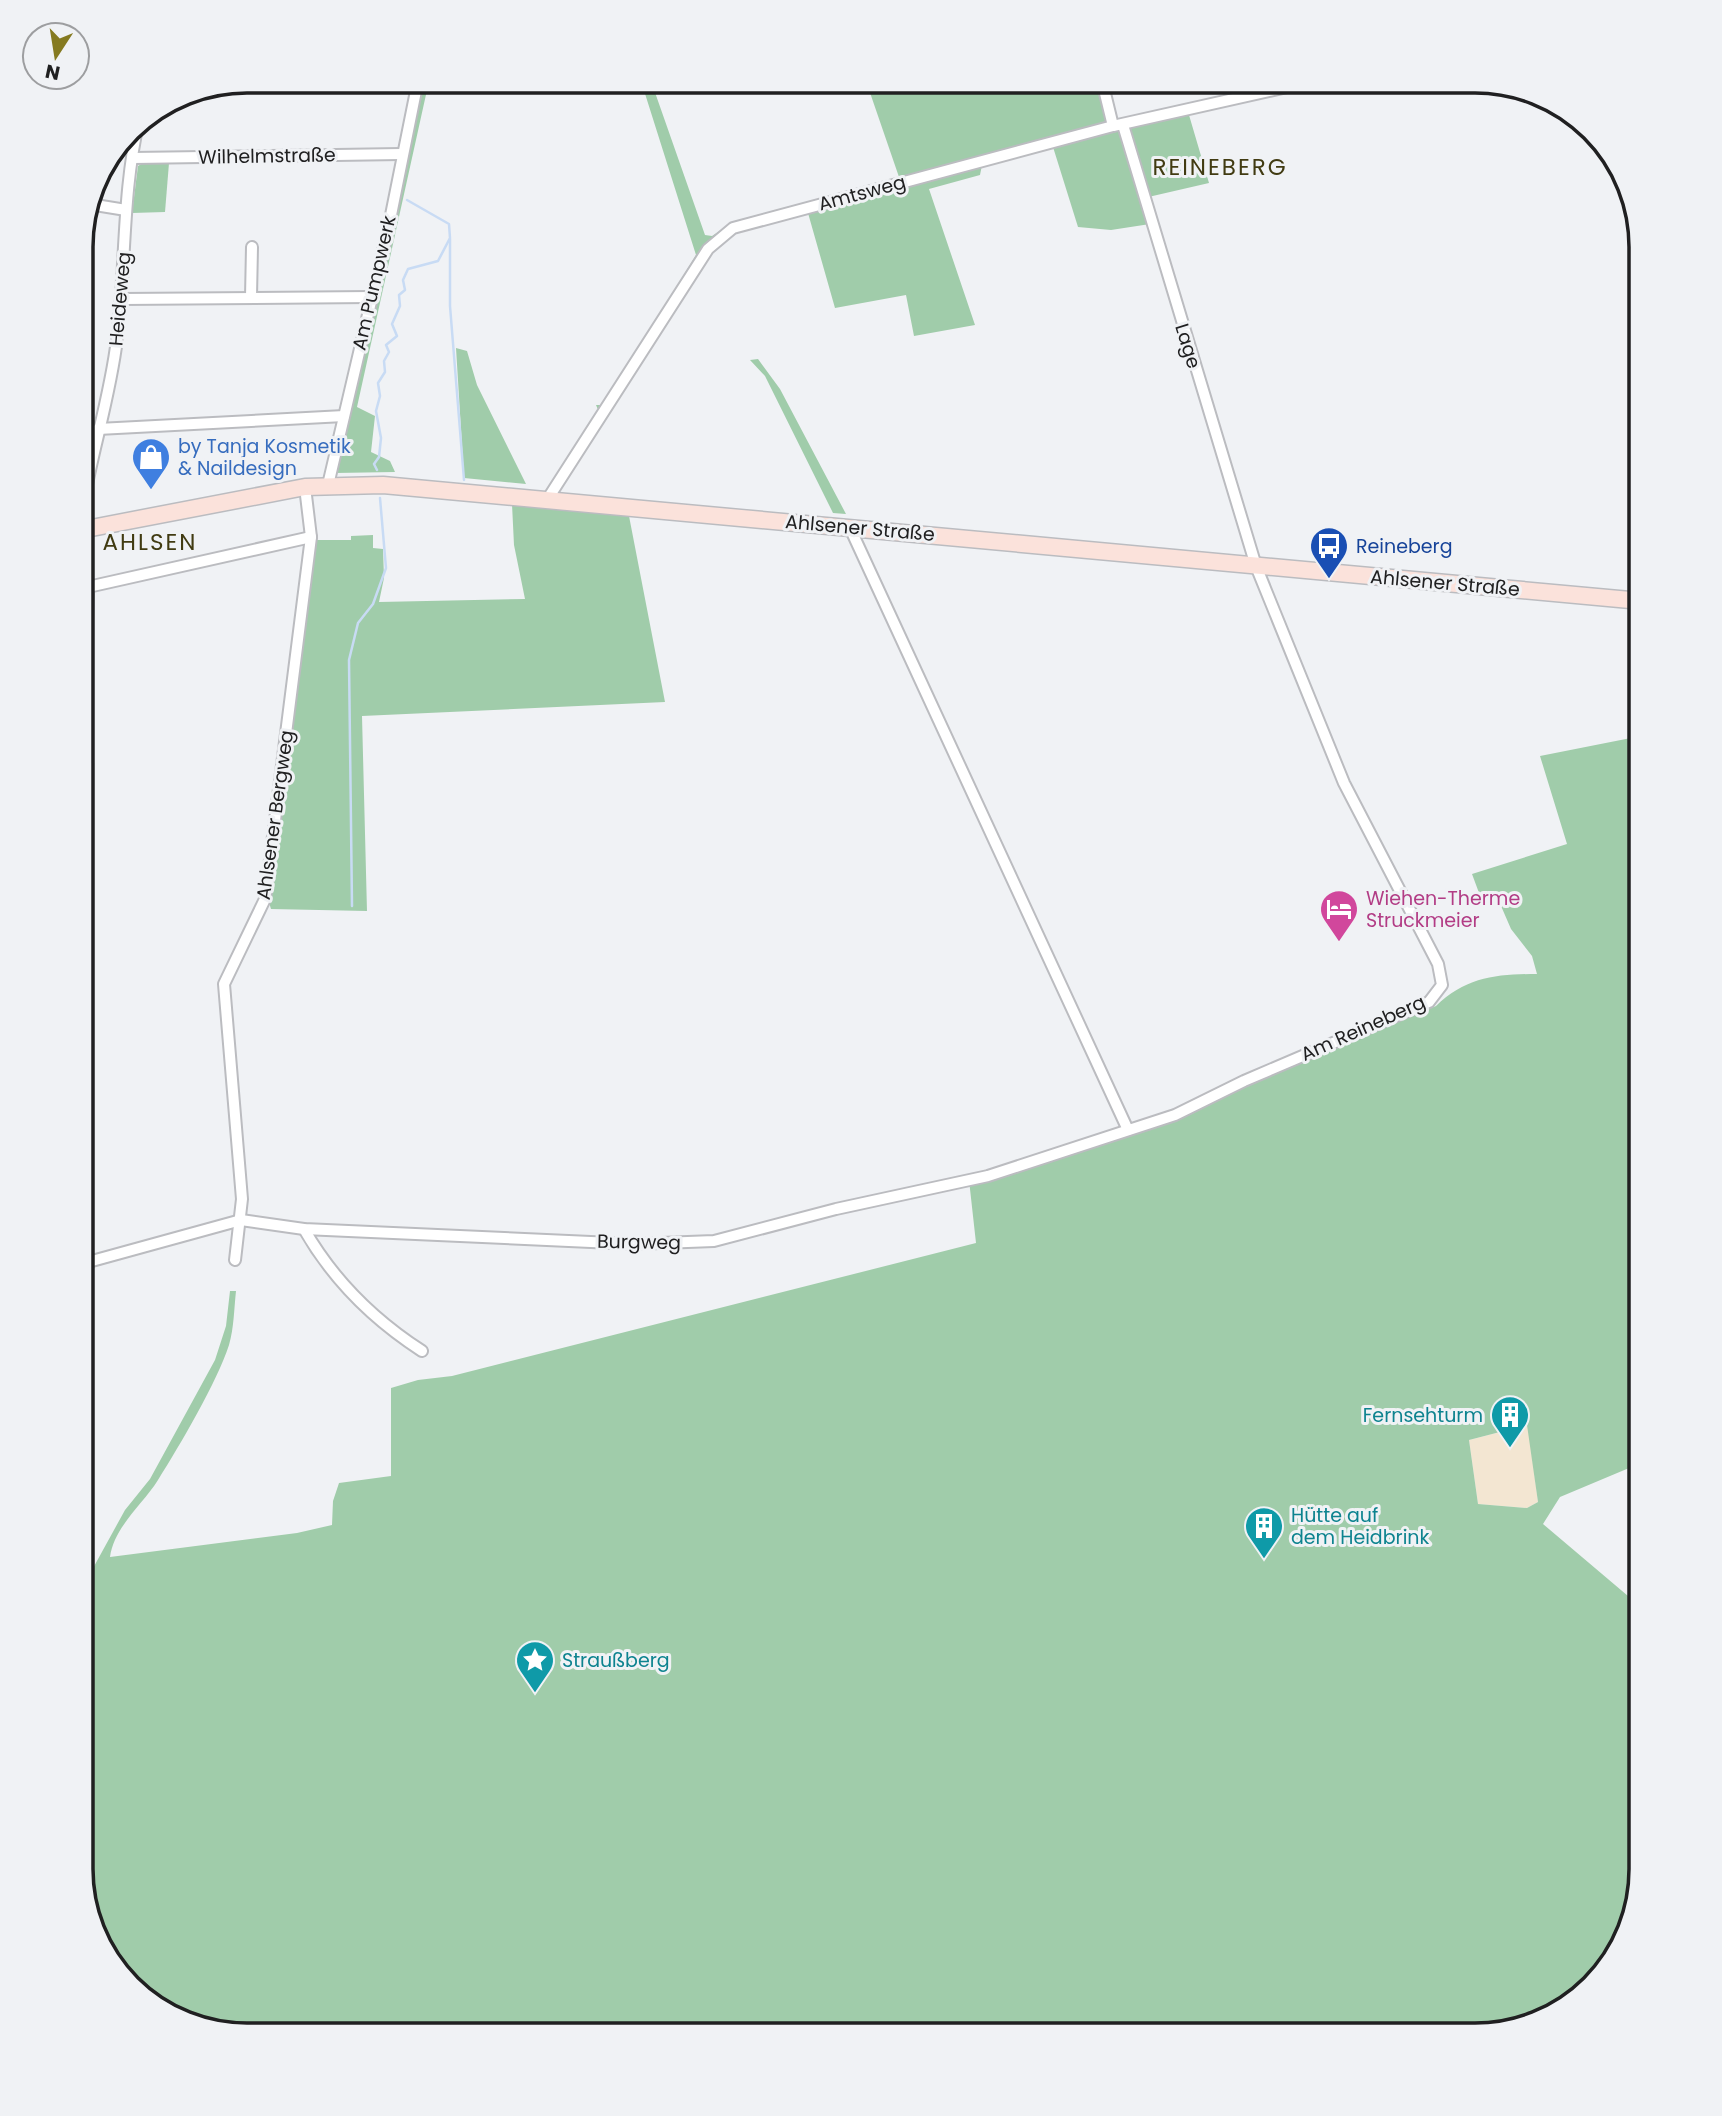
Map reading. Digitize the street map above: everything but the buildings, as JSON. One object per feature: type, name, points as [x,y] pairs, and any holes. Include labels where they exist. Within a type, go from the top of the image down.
[{"type":"main road","name":"Ahlsener Straße","points":[[93,528],[305,487],[383,485],[1629,600]]},
{"type":"street","name":"Am Pumpwerk","points":[[328,485],[415,93]]},
{"type":"street","name":"Lage","points":[[1106,93],[1256,566]]},
{"type":"street","name":"Amtsweg","points":[[547,500],[604,415],[663,315],[708,249],[727,232],[1118,125],[1261,93]]},
{"type":"street","name":"Heideweg","points":[[93,455],[115,360],[122,299],[126,210],[136,140]]},
{"type":"street","name":"Wilhelmstraße","points":[[133,158],[401,154]]},
{"type":"street","points":[[98,206],[126,210]]},
{"type":"street","points":[[251,297],[252,247]]},
{"type":"street","points":[[122,299],[371,297]]},
{"type":"street","points":[[98,429],[344,415]]},
{"type":"street","name":"Ahlsener Bergweg","points":[[235,1260],[241,1220],[224,984],[265,899],[311,537],[305,487]]},
{"type":"street","points":[[850,528],[1128,1130]]},
{"type":"street","points":[[93,583],[311,537]]},
{"type":"street","name":"Am Reineberg","points":[[967,1179],[988,1177],[1175,1115],[1244,1081],[1429,1002],[1442,985],[1430,943],[1344,783],[1256,566]]},
{"type":"street","name":"Burgweg","points":[[93,1261],[241,1220],[304,1229],[683,1244],[714,1241],[967,1179]]},
{"type":"street","points":[[304,1229],[316,1250],[380,1322],[422,1351]]},
{"type":"shaded area","points":[[1528,1425],[1538,1502],[1527,1508],[1478,1504],[1469,1440]]},
{"type":"green space","points":[[416,93],[426,93],[357,407],[375,416],[371,452],[390,461],[395,472],[335,473]]},
{"type":"green space","points":[[645,93],[655,93],[705,235],[712,236],[735,221],[899,177],[870,93],[1104,93],[1112,130],[1189,115],[1209,183],[1144,198],[1150,224],[1111,230],[1078,227],[1053,147],[982,165],[980,175],[929,189],[975,325],[914,336],[906,295],[835,308],[806,206],[726,230],[604,423],[596,405],[604,405],[696,255]]},
{"type":"green space","points":[[143,163],[169,163],[165,212],[132,213],[138,166]]},
{"type":"green space","points":[[456,348],[467,351],[477,385],[526,484],[464,478]]},
{"type":"green space","points":[[758,359],[780,389],[846,514],[833,513],[765,376],[750,360]]},
{"type":"green space","points":[[512,504],[629,516],[665,702],[362,716],[367,911],[271,909],[268,899],[314,540],[351,540],[351,536],[373,535],[373,548],[383,549],[384,578],[379,602],[525,599],[514,545]]},
{"type":"green space","points":[[1629,738],[1629,1468],[1560,1497],[1543,1524],[1629,1597],[1629,1870],[1628,1890],[1618,1928],[1597,1963],[1569,1991],[1534,2012],[1496,2022],[1476,2023],[246,2023],[226,2022],[188,2012],[153,1991],[125,1963],[109,1938],[94,1890],[93,1568],[125,1510],[150,1479],[215,1360],[226,1326],[230,1291],[236,1291],[232,1332],[216,1377],[158,1480],[117,1536],[110,1557],[297,1533],[332,1525],[333,1501],[339,1483],[391,1476],[391,1388],[418,1380],[452,1376],[976,1243],[969,1180],[988,1178],[1247,1084],[1436,1006],[1447,996],[1471,983],[1495,976],[1537,974],[1532,956],[1511,929],[1498,899],[1482,901],[1472,874],[1567,844],[1540,756]],"holes":[[[1527,1425],[1538,1502],[1527,1508],[1478,1504],[1469,1440]]]},
{"type":"waterway","points":[[377,470],[374,464],[379,457],[381,438],[376,411],[380,396],[378,383],[385,372],[384,361],[389,352],[386,345],[397,336],[392,324],[400,306],[399,295],[405,290],[403,280],[408,269],[438,261],[450,238],[449,224],[407,200]]},
{"type":"waterway","points":[[450,239],[450,306],[464,480]]},
{"type":"waterway","points":[[352,906],[349,660],[358,623],[373,604],[386,568],[380,498]]},
{"type":"place","name":"by Tanja Kosmetik & Naildesign","points":[[151,491]]},
{"type":"place","name":"Reineberg","points":[[1329,580]]},
{"type":"place","name":"Wiehen-Therme Struckmeier","points":[[1339,943]]},
{"type":"place","name":"Fernsehturm","points":[[1510,1449]]},
{"type":"place","name":"Hütte auf dem Heidbrink","points":[[1264,1560]]},
{"type":"place","name":"Straußberg","points":[[535,1694]]},
{"type":"district","name":"REINEBERG","points":[[1220,167]]},
{"type":"district","name":"AHLSEN","points":[[150,542]]}]
